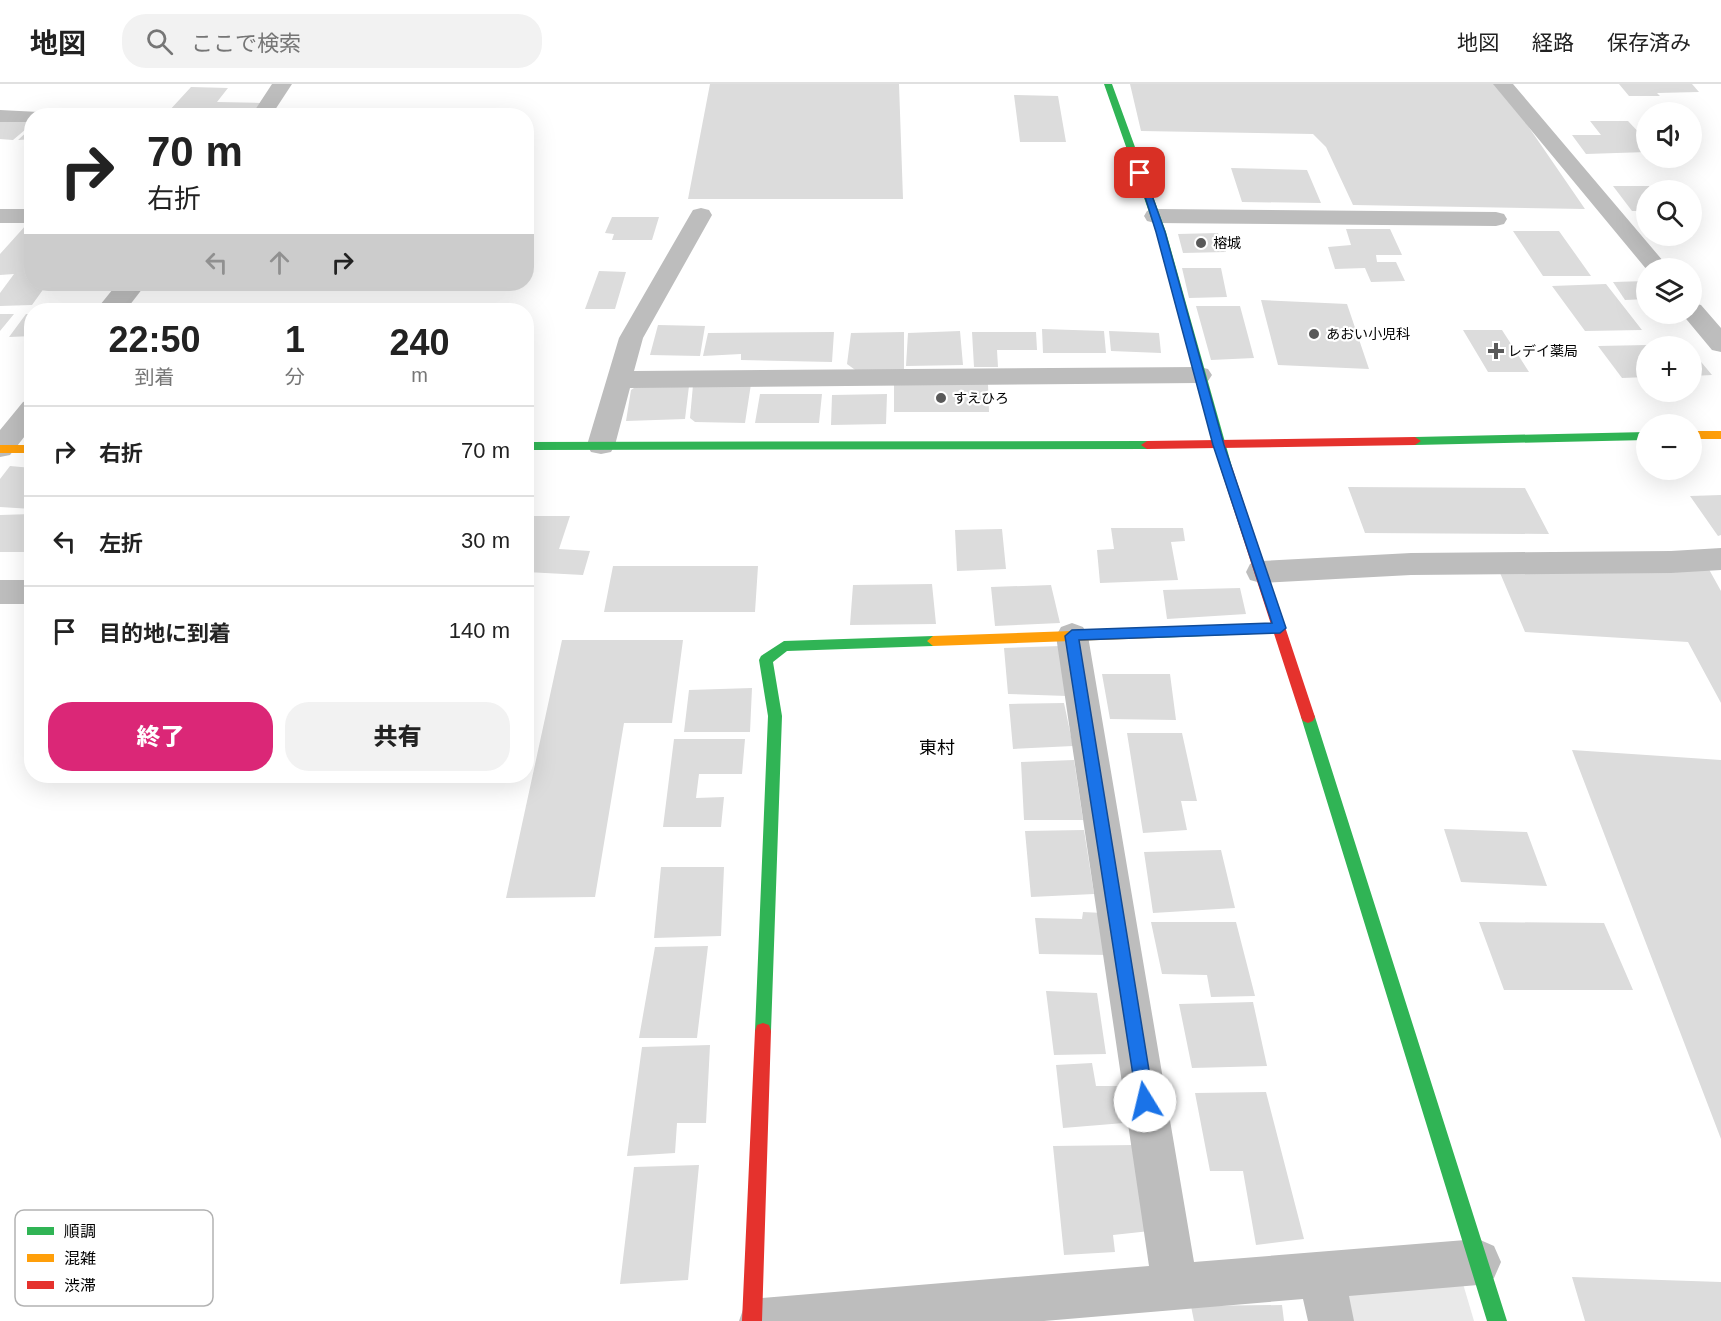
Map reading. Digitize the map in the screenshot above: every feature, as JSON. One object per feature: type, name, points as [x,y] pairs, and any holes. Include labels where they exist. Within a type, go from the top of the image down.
[{"type":"street","points":[[266,108],[282,84]]},
{"type":"street","points":[[1108,84],[1155,216],[1218,445],[1280,628],[1497,1321]]},
{"type":"street","points":[[1503,84],[1650,258]]},
{"type":"street","points":[[0,116],[24,116]]},
{"type":"street","points":[[601,445],[631,338],[701,215]]},
{"type":"street","points":[[0,216],[24,216]]},
{"type":"street","points":[[1155,216],[1496,219]]},
{"type":"street","points":[[114,303],[123,291]]},
{"type":"street","points":[[1702,322],[1721,345]]},
{"type":"street","points":[[620,380],[1199,375]]},
{"type":"street","points":[[0,448],[24,418]]},
{"type":"street","points":[[1702,435],[1721,435]]},
{"type":"street","points":[[534,446],[1218,445],[1636,436]]},
{"type":"street","points":[[0,448],[24,449]]},
{"type":"street","points":[[1261,572],[1411,564],[1671,562],[1721,559]]},
{"type":"street","points":[[0,592],[24,592]]},
{"type":"street","points":[[752,1321],[775,716],[766,660],[784,646],[1280,628]]},
{"type":"street","points":[[1072,636],[1174,1288]]},
{"type":"street","points":[[762,1321],[1478,1262]]},
{"type":"street","points":[[1322,1276],[1331,1321]]},
{"type":"shaded area","points":[[1461,1277],[1474,1321],[1340,1321],[1331,1285]]},
{"type":"building","points":[[710,84],[899,84],[903,199],[688,199]]},
{"type":"building","points":[[1130,84],[1499,84],[1585,209],[1353,205],[1326,147],[1313,134],[1141,131]]},
{"type":"building","points":[[1619,84],[1692,84],[1699,92],[1629,96]]},
{"type":"building","points":[[191,87],[228,88],[217,102],[262,103],[258,108],[172,108]]},
{"type":"building","points":[[1014,95],[1058,96],[1066,142],[1020,142]]},
{"type":"building","points":[[1590,121],[1628,121],[1636,129],[1636,152],[1586,154],[1572,135],[1601,135]]},
{"type":"building","points":[[0,122],[24,122],[24,131],[13,140],[0,139]]},
{"type":"building","points":[[1231,168],[1307,170],[1321,203],[1242,202]]},
{"type":"building","points":[[1613,186],[1636,186],[1636,211],[1632,211]]},
{"type":"building","points":[[612,217],[659,217],[652,240],[612,240],[614,234],[605,233]]},
{"type":"building","points":[[24,227],[24,291],[42,291],[33,303],[0,306],[0,293],[14,274],[0,275],[0,254]]},
{"type":"building","points":[[1346,229],[1390,229],[1402,255],[1376,255],[1377,262],[1396,262],[1405,281],[1371,282],[1365,268],[1335,269],[1328,247],[1351,245]]},
{"type":"building","points":[[1513,231],[1559,231],[1591,276],[1543,276]]},
{"type":"building","name":"榕城","points":[[1218,233],[1226,252],[1183,253],[1178,234]]},
{"type":"building","points":[[1182,268],[1221,268],[1227,297],[1189,298]]},
{"type":"building","points":[[599,271],[626,272],[615,309],[585,309]]},
{"type":"building","points":[[1636,281],[1636,300],[1625,300],[1613,282]]},
{"type":"building","points":[[1606,284],[1642,330],[1585,331],[1552,286]]},
{"type":"building","name":"あおい小児科","points":[[1261,300],[1347,304],[1369,369],[1278,365]]},
{"type":"building","points":[[1196,306],[1240,306],[1254,358],[1211,360]]},
{"type":"building","points":[[0,314],[14,314],[0,331]]},
{"type":"building","points":[[24,317],[24,336],[9,337]]},
{"type":"building","points":[[658,325],[705,326],[700,356],[650,355]]},
{"type":"building","points":[[1042,329],[1104,331],[1106,353],[1043,353]]},
{"type":"building","name":"レデイ薬局","points":[[1463,330],[1502,330],[1529,372],[1488,372]]},
{"type":"building","points":[[960,331],[963,365],[906,366],[908,333]]},
{"type":"building","points":[[1109,331],[1159,333],[1161,353],[1111,351]]},
{"type":"building","points":[[834,332],[832,362],[741,360],[741,354],[703,356],[708,333]]},
{"type":"building","points":[[904,332],[904,370],[858,372],[847,364],[851,333]]},
{"type":"building","points":[[972,332],[1036,332],[1037,350],[997,350],[998,367],[974,367]]},
{"type":"building","points":[[1636,345],[1636,377],[1622,378],[1598,346]]},
{"type":"building","points":[[1702,363],[1712,375],[1702,376]]},
{"type":"building","name":"すえひろ","points":[[894,383],[988,384],[989,412],[894,412]]},
{"type":"building","points":[[751,384],[745,423],[695,422],[690,418],[693,385]]},
{"type":"building","points":[[637,386],[689,386],[685,419],[626,421],[631,390]]},
{"type":"building","points":[[760,394],[822,394],[819,423],[755,423]]},
{"type":"building","points":[[887,394],[886,424],[831,425],[832,395]]},
{"type":"building","points":[[10,466],[24,467],[24,508],[0,507],[0,479]]},
{"type":"building","points":[[1348,487],[1525,488],[1549,534],[1365,533]]},
{"type":"building","points":[[1721,495],[1721,535],[1718,536],[1690,496]]},
{"type":"building","points":[[24,514],[24,552],[0,552],[0,515]]},
{"type":"building","points":[[534,516],[570,516],[559,549],[590,551],[583,575],[534,572]]},
{"type":"building","points":[[1111,528],[1183,528],[1185,541],[1171,542],[1178,580],[1100,583],[1097,550],[1114,549]]},
{"type":"building","points":[[1002,529],[1006,569],[957,571],[955,530]]},
{"type":"building","points":[[1492,554],[1706,564],[1721,591],[1721,703],[1688,642],[1525,632]]},
{"type":"building","points":[[613,566],[758,566],[755,612],[604,612]]},
{"type":"building","points":[[932,584],[936,624],[850,625],[853,585]]},
{"type":"building","points":[[1051,585],[1060,623],[995,626],[991,587]]},
{"type":"building","points":[[1240,588],[1246,614],[1167,619],[1163,590]]},
{"type":"building","points":[[562,640],[683,640],[672,723],[624,723],[595,897],[506,898],[531,783],[534,783],[534,769]]},
{"type":"building","points":[[1060,646],[1067,696],[1008,694],[1004,648]]},
{"type":"building","points":[[1102,674],[1170,674],[1176,720],[1110,719]]},
{"type":"building","points":[[752,688],[750,732],[684,732],[689,690]]},
{"type":"building","points":[[1064,703],[1073,746],[1013,749],[1009,704]]},
{"type":"building","points":[[1127,733],[1182,733],[1197,801],[1181,801],[1187,830],[1143,833]]},
{"type":"building","points":[[674,739],[745,739],[742,774],[699,774],[696,798],[724,797],[721,827],[663,827]]},
{"type":"building","points":[[1572,750],[1721,760],[1721,1139]]},
{"type":"building","points":[[1074,760],[1083,820],[1024,820],[1021,762]]},
{"type":"building","points":[[1444,829],[1527,832],[1547,886],[1461,882]]},
{"type":"building","points":[[1084,830],[1094,894],[1031,897],[1025,831]]},
{"type":"building","points":[[1221,850],[1235,908],[1153,913],[1144,852]]},
{"type":"building","points":[[661,867],[724,867],[721,936],[654,938]]},
{"type":"building","points":[[1083,912],[1103,913],[1110,955],[1039,954],[1035,918],[1082,919]]},
{"type":"building","points":[[1151,922],[1236,922],[1255,996],[1211,997],[1207,975],[1162,974]]},
{"type":"building","points":[[1479,922],[1604,923],[1633,990],[1504,990]]},
{"type":"building","points":[[708,946],[697,1038],[639,1038],[655,947]]},
{"type":"building","points":[[1046,991],[1097,993],[1106,1054],[1054,1055]]},
{"type":"building","points":[[1253,1002],[1267,1066],[1192,1068],[1179,1004]]},
{"type":"building","points":[[710,1045],[706,1123],[677,1123],[675,1153],[627,1156],[642,1047]]},
{"type":"building","points":[[1092,1063],[1096,1086],[1119,1086],[1124,1123],[1063,1128],[1056,1065]]},
{"type":"building","points":[[1266,1092],[1304,1239],[1256,1245],[1243,1171],[1210,1171],[1195,1093]]},
{"type":"building","points":[[1134,1145],[1150,1231],[1113,1235],[1115,1252],[1064,1255],[1053,1146]]},
{"type":"building","points":[[699,1165],[688,1280],[620,1284],[634,1167]]},
{"type":"building","points":[[1572,1277],[1721,1282],[1721,1321],[1585,1321]]},
{"type":"building","points":[[1282,1305],[1284,1321],[1194,1321],[1191,1306]]},
{"type":"waterway","points":[[126,303],[136,291]]},
{"type":"traffic: fast","points":[[1108,84],[1161,232],[1226,467]]},
{"type":"traffic: fast","points":[[1415,441],[1636,436]]},
{"type":"traffic: fast","points":[[534,446],[1147,445]]},
{"type":"traffic: fast","points":[[1155,633],[1280,628]]},
{"type":"traffic: fast","points":[[763,1031],[775,716],[766,660],[784,646],[933,641]]},
{"type":"traffic: fast","points":[[1308,717],[1497,1321]]},
{"type":"traffic: slow","points":[[1702,435],[1721,435]]},
{"type":"traffic: slow","points":[[0,449],[24,449]]},
{"type":"traffic: slow","points":[[933,641],[1155,633]]},
{"type":"traffic: jam","points":[[1147,445],[1415,441]]},
{"type":"traffic: jam","points":[[1226,467],[1308,717]]},
{"type":"traffic: jam","points":[[752,1321],[763,1031]]},
{"type":"place","name":"榕城","points":[[1201,243]]},
{"type":"place","name":"あおい小児科","points":[[1314,334]]},
{"type":"place","name":"レデイ薬局","points":[[1496,351]]},
{"type":"place","name":"すえひろ","points":[[941,398]]},
{"type":"district","name":"東村","points":[[937,748]]},
{"type":"route","points":[[1140,173],[1161,232],[1218,445],[1280,628],[1072,636],[1145,1101]]}]
